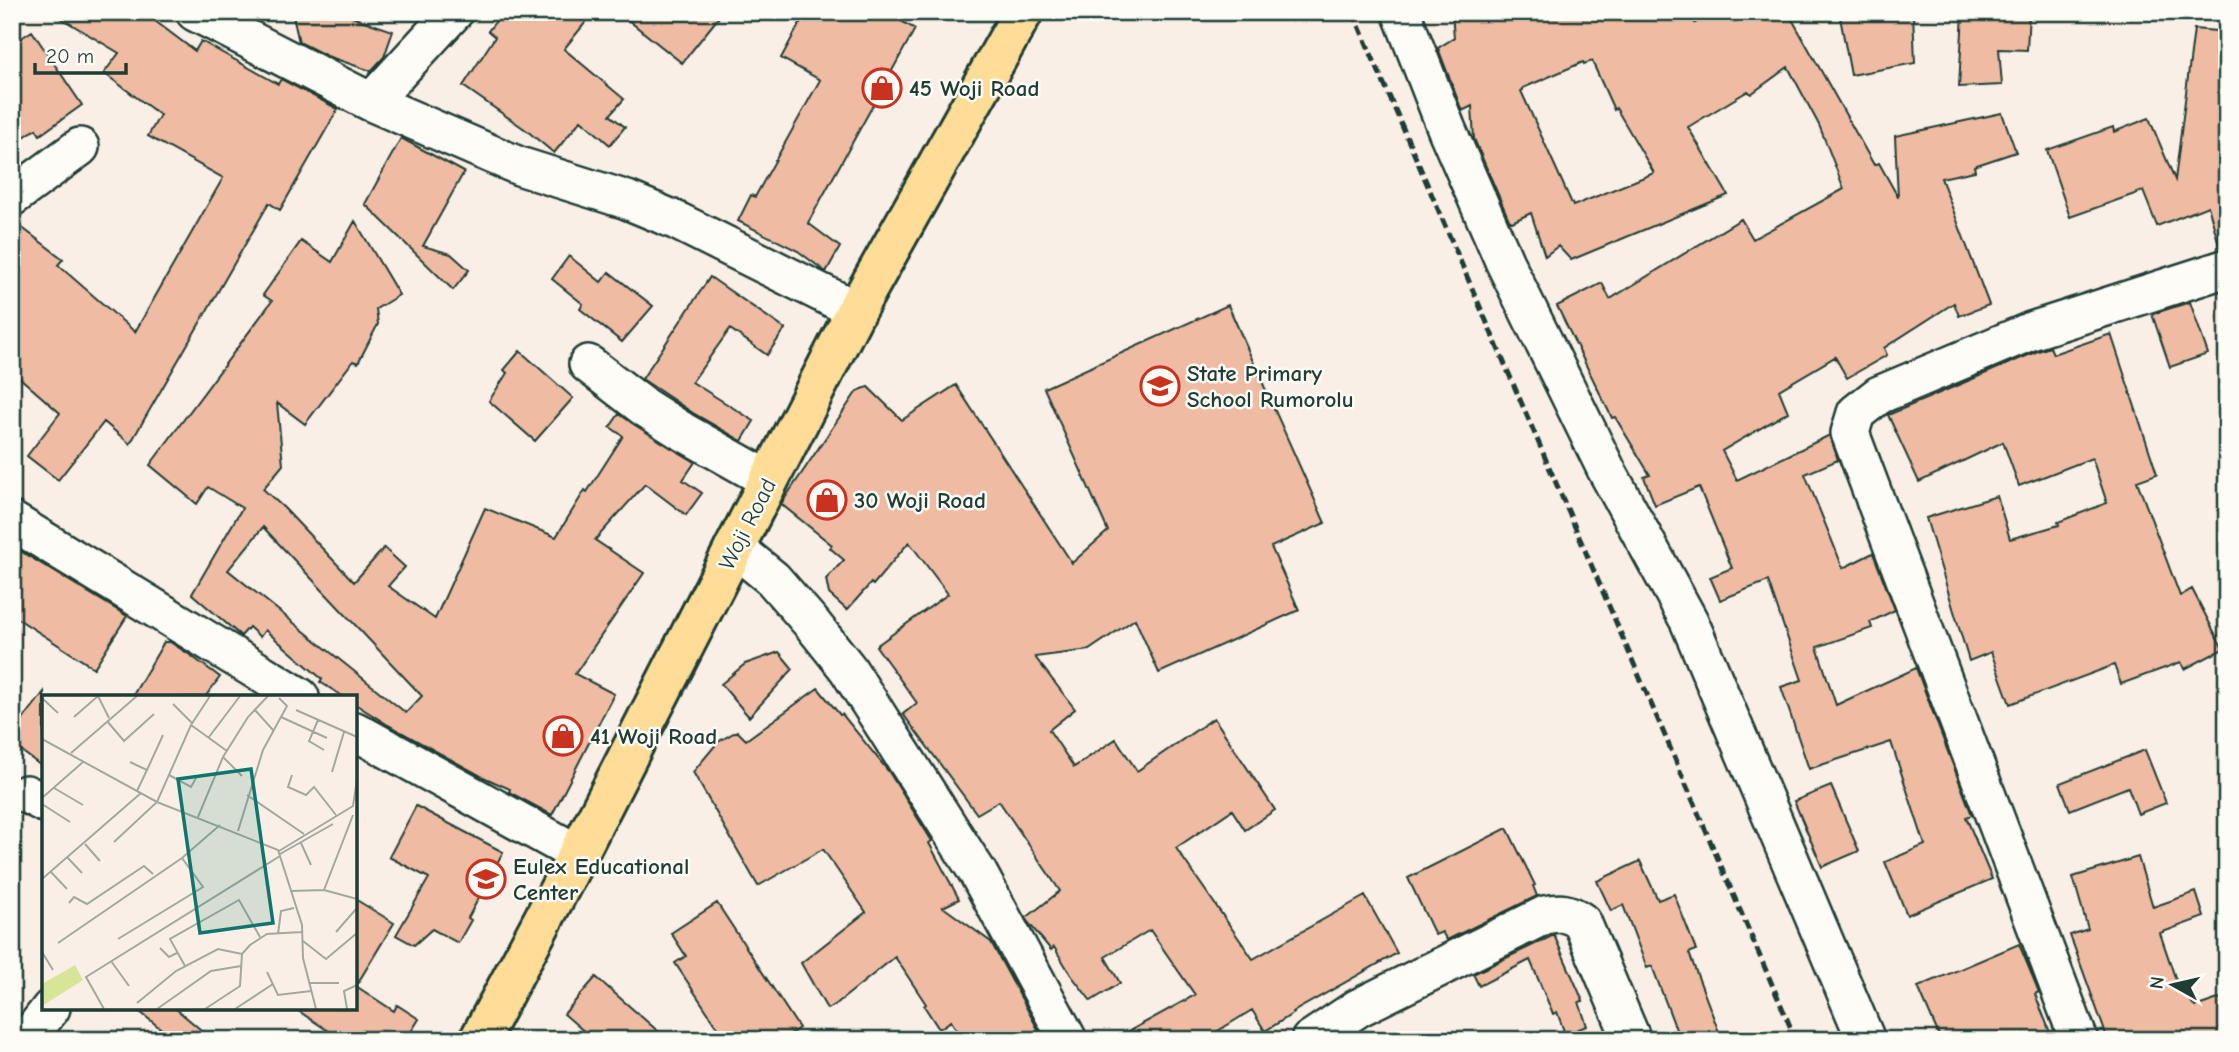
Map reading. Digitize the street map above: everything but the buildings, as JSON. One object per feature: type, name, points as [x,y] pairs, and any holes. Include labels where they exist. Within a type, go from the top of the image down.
[{"type":"main road","name":"Woji Road","points":[[479,1040],[578,854],[856,310],[1023,12]]},
{"type":"street","points":[[195,12],[371,102],[519,166],[627,200],[675,220],[856,310]]},
{"type":"street","points":[[371,102],[454,12]]},
{"type":"street","points":[[1401,12],[1447,130],[1505,263],[1607,471],[1689,621],[1866,1040]]},
{"type":"street","points":[[12,197],[80,147]]},
{"type":"street","points":[[2079,1040],[1850,433],[1856,413],[1879,395],[2031,331],[2227,268]]},
{"type":"street","points":[[587,365],[644,407],[769,480]]},
{"type":"street","points":[[12,521],[297,695]]},
{"type":"street","points":[[734,547],[773,579],[848,669],[978,873],[1068,1040]]},
{"type":"street","points":[[357,732],[578,854]]},
{"type":"street","points":[[1310,1040],[1359,1008],[1545,915],[1561,912],[1570,913],[1581,922],[1632,1040]]},
{"type":"street","points":[[26,1040],[49,1010]]},
{"type":"railway","points":[[1353,12],[1796,1040]]},
{"type":"place","name":"45 Woji Road","points":[[882,88]]},
{"type":"place","name":"State Primary School Rumorolu","points":[[1160,386]]},
{"type":"place","name":"30 Woji Road","points":[[827,500]]},
{"type":"place","name":"41 Woji Road","points":[[563,736]]},
{"type":"place","name":"Eulex Educational Center","points":[[486,879]]}]
